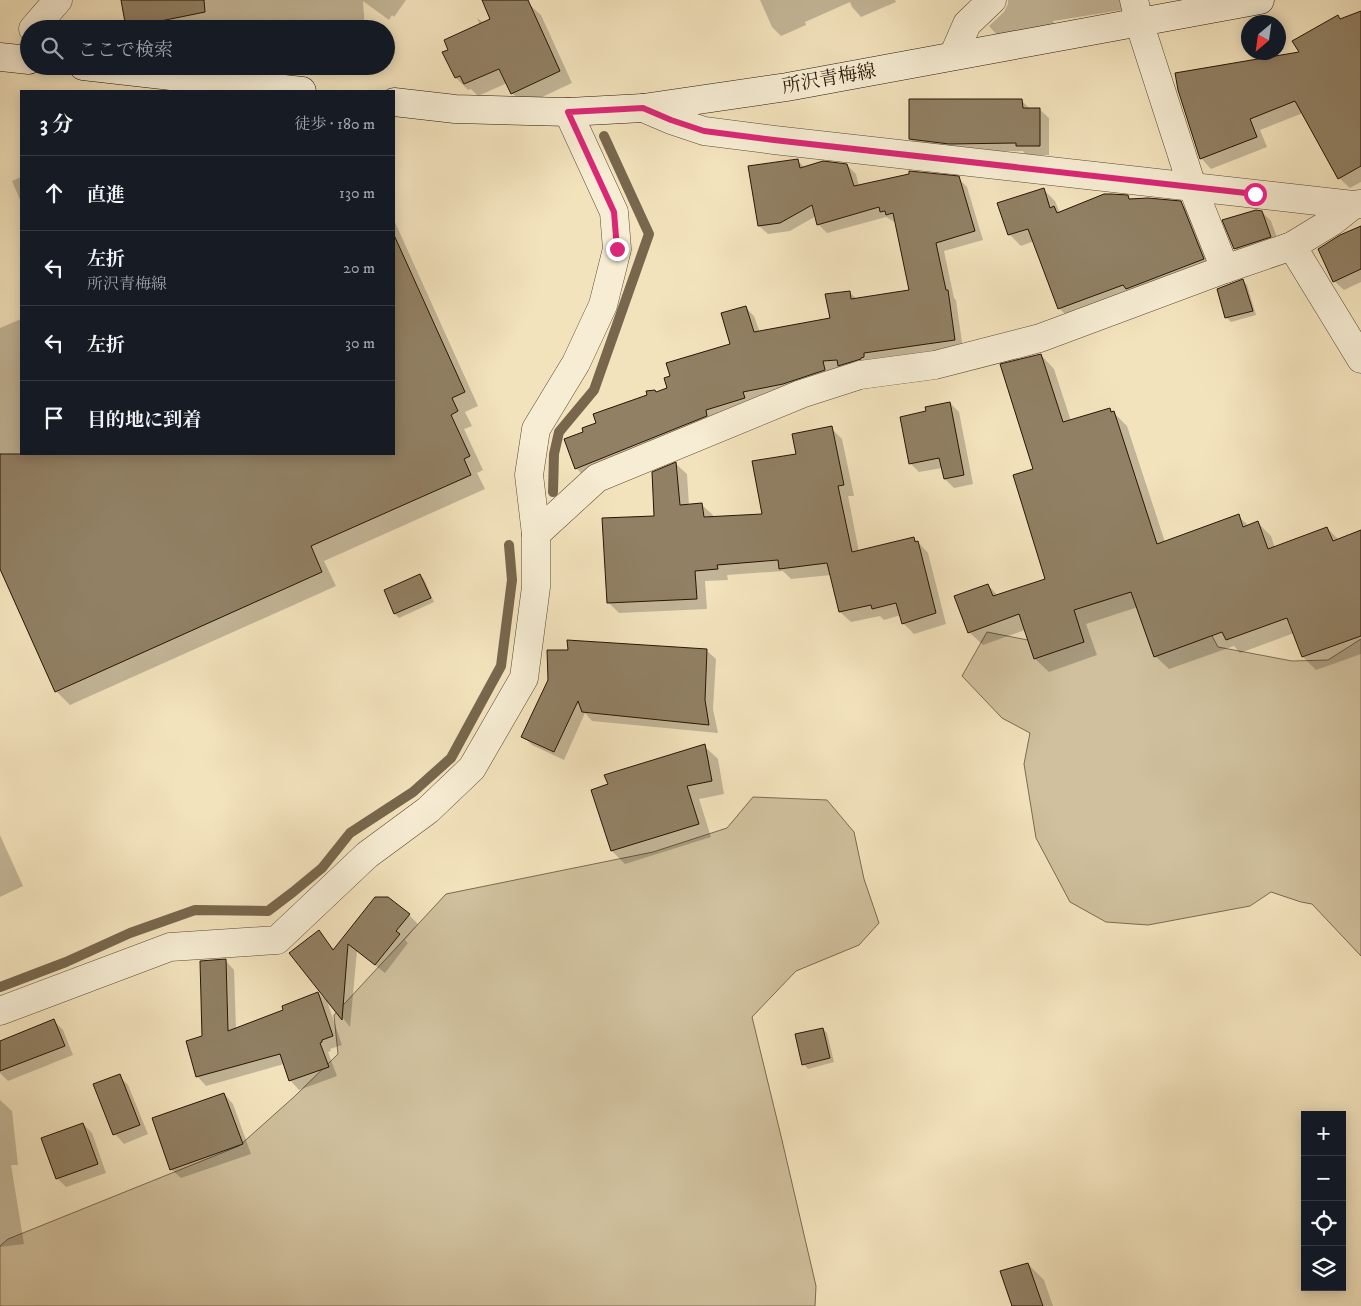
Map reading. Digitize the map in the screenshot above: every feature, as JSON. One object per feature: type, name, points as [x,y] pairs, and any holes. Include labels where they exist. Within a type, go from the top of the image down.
[{"type":"street","points":[[41,20],[58,0]]},
{"type":"street","points":[[953,56],[967,24],[992,0]]},
{"type":"street","name":"所沢青梅線","points":[[395,102],[455,109],[568,112],[643,108],[787,87],[953,56],[1137,11],[1260,0]]},
{"type":"street","points":[[1137,11],[1192,186],[1225,268]]},
{"type":"street","points":[[12,58],[20,47]]},
{"type":"street","points":[[162,75],[293,90]]},
{"type":"street","points":[[643,108],[704,131],[1357,204]]},
{"type":"street","points":[[0,1011],[170,947],[277,940],[367,855],[428,810],[472,768],[524,678],[536,587],[536,534],[529,475],[536,429],[576,363],[603,305],[617,249],[614,212],[568,112]]},
{"type":"street","points":[[536,534],[597,478],[801,394],[860,375],[935,365],[1040,338],[1225,268],[1292,246],[1357,204]]},
{"type":"street","points":[[1292,246],[1361,359]]},
{"type":"shaded area","points":[[1079,561],[1198,610],[1218,647],[1292,661],[1328,660],[1361,639],[1361,956],[1312,904],[1271,892],[1250,906],[1148,925],[1106,922],[1070,902],[1036,838],[1024,764],[1030,733],[1002,718],[962,676],[987,632],[1068,648]]},
{"type":"shaded area","points":[[753,797],[827,800],[854,832],[864,879],[879,923],[859,945],[796,971],[752,1017],[816,1286],[815,1306],[0,1306],[0,1246],[8,1239],[239,1146],[295,1096],[338,1054],[334,1015],[446,894],[653,852],[727,828]]},
{"type":"building","points":[[121,0],[204,0],[205,12],[166,20],[125,20]]},
{"type":"building","points":[[482,0],[528,0],[560,71],[511,94],[499,69],[464,84],[460,76],[455,78],[442,52],[448,50],[444,40],[490,19]]},
{"type":"building","points":[[1361,11],[1361,166],[1338,179],[1295,101],[1250,119],[1257,137],[1200,159],[1178,90],[1175,73],[1252,60],[1286,60],[1286,54],[1299,52],[1292,41],[1338,15],[1340,19]]},
{"type":"building","points":[[909,99],[1022,99],[1023,108],[1040,108],[1040,146],[1016,146],[1016,143],[949,144],[909,139]]},
{"type":"building","points":[[798,159],[800,168],[823,161],[847,164],[854,186],[909,174],[909,171],[959,176],[975,231],[936,243],[946,290],[948,290],[955,340],[864,353],[864,357],[861,359],[838,366],[837,360],[823,361],[825,370],[783,384],[743,392],[745,398],[706,410],[707,416],[575,469],[564,439],[583,432],[582,428],[596,423],[593,414],[647,395],[646,391],[655,390],[656,392],[667,388],[664,378],[670,376],[666,363],[730,344],[721,313],[746,306],[754,332],[830,318],[825,294],[850,291],[851,299],[909,290],[893,213],[886,215],[885,211],[880,212],[879,207],[817,225],[812,205],[780,223],[758,226],[748,166]]},
{"type":"building","points":[[1044,188],[1050,208],[1054,206],[1057,213],[1104,194],[1128,195],[1129,199],[1148,198],[1181,201],[1204,259],[1126,289],[1123,285],[1058,309],[1028,229],[1008,235],[997,203]]},
{"type":"building","points":[[1256,210],[1262,211],[1271,237],[1234,249],[1222,220]]},
{"type":"building","points":[[1361,226],[1361,269],[1333,282],[1318,249],[1340,235]]},
{"type":"building","points":[[395,237],[465,392],[452,398],[458,411],[451,415],[470,456],[464,459],[471,475],[311,546],[322,572],[55,692],[0,569],[0,454],[395,455]]},
{"type":"building","points":[[1243,279],[1253,311],[1225,318],[1217,289]]},
{"type":"building","points":[[1041,354],[1063,422],[1110,408],[1111,412],[1114,411],[1157,544],[1239,514],[1243,527],[1258,521],[1268,549],[1327,527],[1333,541],[1361,530],[1361,636],[1302,657],[1287,618],[1226,640],[1222,632],[1154,657],[1131,592],[1074,610],[1084,642],[1034,659],[1019,614],[968,633],[954,596],[988,584],[993,596],[1045,579],[1013,475],[1033,469],[1000,364]]},
{"type":"building","points":[[950,402],[964,475],[944,479],[939,458],[909,464],[900,417],[926,411],[925,407]]},
{"type":"building","points":[[832,426],[844,485],[838,486],[852,552],[914,537],[915,542],[918,541],[936,613],[902,624],[896,603],[872,609],[871,605],[839,612],[827,563],[779,569],[778,560],[717,565],[718,569],[695,571],[697,599],[607,603],[602,518],[654,516],[652,472],[676,462],[680,505],[702,503],[704,517],[762,514],[752,461],[796,454],[792,434]]},
{"type":"building","points":[[420,574],[431,598],[394,614],[384,590]]},
{"type":"building","points":[[567,640],[707,649],[705,700],[709,725],[582,712],[578,701],[554,752],[521,737],[548,680],[547,650],[568,650]]},
{"type":"building","points":[[705,744],[712,781],[687,786],[699,824],[611,851],[591,790],[608,784],[604,775]]},
{"type":"building","points":[[375,897],[388,897],[410,914],[396,931],[400,934],[375,965],[348,944],[342,1020],[289,953],[319,930],[333,950]]},
{"type":"building","points":[[226,959],[228,1031],[283,1010],[282,1006],[318,992],[333,1036],[322,1040],[320,1043],[329,1067],[289,1081],[280,1054],[196,1077],[186,1041],[202,1036],[200,961]]},
{"type":"building","points":[[54,1019],[65,1046],[0,1071],[0,1041]]},
{"type":"building","points":[[823,1028],[830,1058],[802,1065],[795,1034]]},
{"type":"building","points":[[120,1074],[140,1125],[113,1135],[93,1084]]},
{"type":"building","points":[[224,1093],[243,1144],[170,1170],[152,1118]]},
{"type":"building","points":[[83,1123],[98,1164],[56,1179],[41,1138]]},
{"type":"building","points":[[1028,1263],[1043,1306],[1012,1306],[1000,1271]]},
{"type":"waterway","points":[[553,492],[554,454],[559,432],[594,390],[649,234],[604,136]]},
{"type":"waterway","points":[[0,987],[66,962],[130,933],[195,910],[268,911],[322,868],[350,833],[413,792],[451,758],[501,666],[512,580],[509,545]]},
{"type":"route","points":[[617,249],[614,212],[568,112],[643,108],[704,131],[1255,194]]}]
